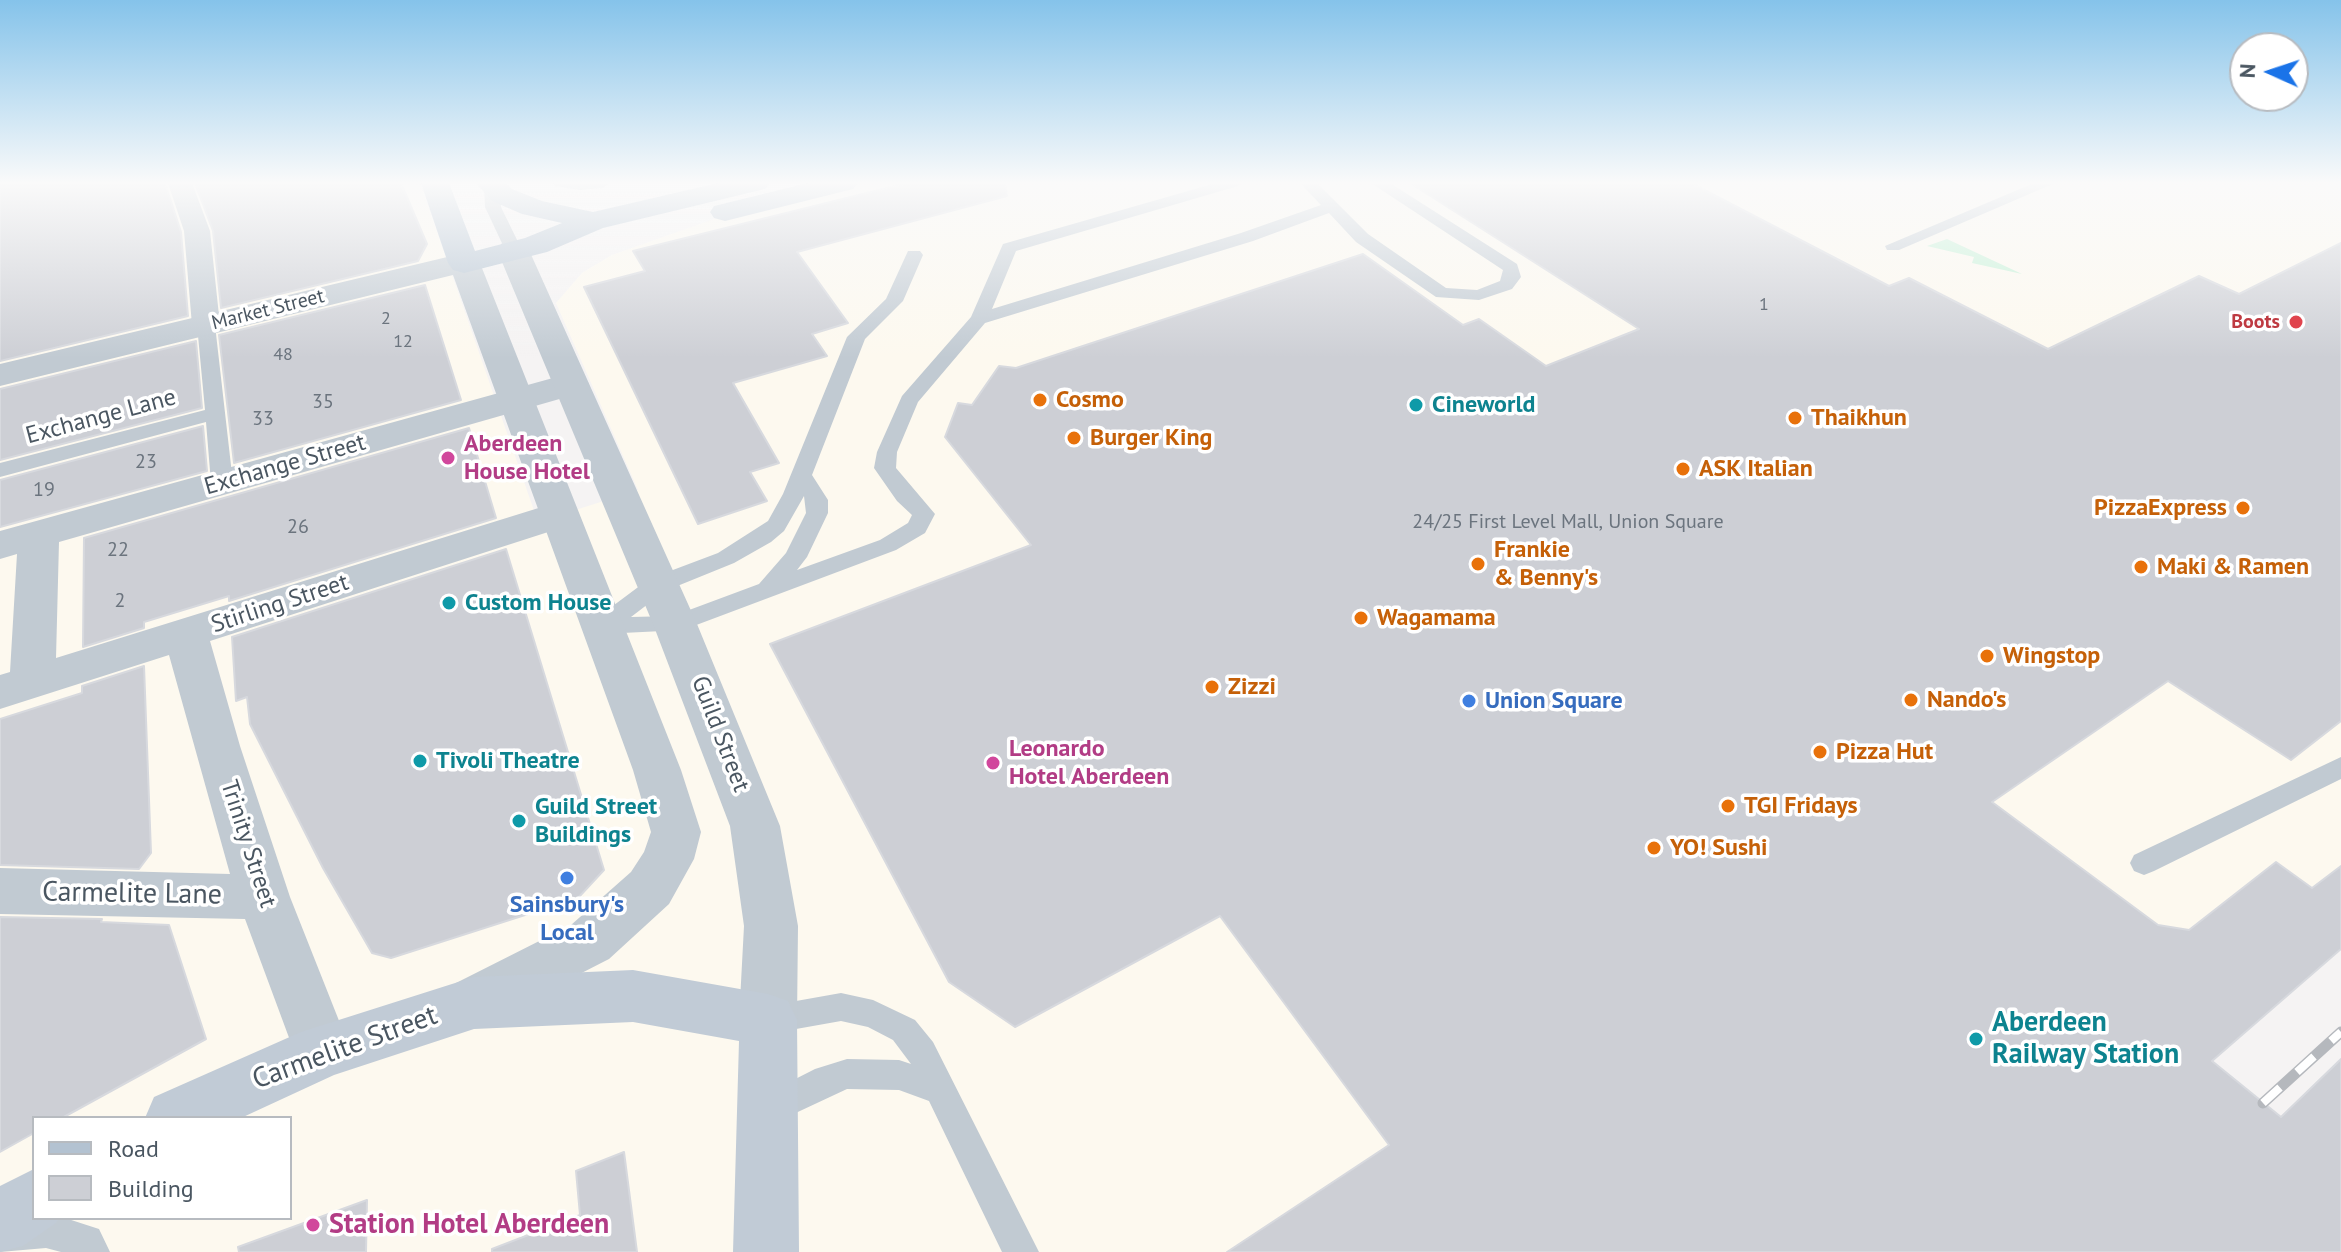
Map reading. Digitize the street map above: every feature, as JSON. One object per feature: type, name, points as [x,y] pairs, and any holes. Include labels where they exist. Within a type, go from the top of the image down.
[{"type":"main road","points":[[456,241],[464,263]]},
{"type":"main road","name":"Market Street","points":[[464,263],[542,241]]},
{"type":"main road","name":"Market Street","points":[[525,248],[597,241]]},
{"type":"main road","name":"Carmelite Street","points":[[179,1116],[322,1051],[474,1003],[633,996],[768,1020]]},
{"type":"main road","name":"Guild Street","points":[[766,1252],[768,1020]]},
{"type":"main road","points":[[0,1223],[32,1202]]},
{"type":"street","points":[[198,241],[206,325]]},
{"type":"street","name":"Guild Street","points":[[525,248],[571,384],[666,604],[755,826],[771,926],[768,1020]]},
{"type":"street","points":[[464,263],[602,626]]},
{"type":"street","name":"Market Street","points":[[0,375],[464,263]]},
{"type":"street","name":"Exchange Street","points":[[20,539],[571,384]]},
{"type":"street","name":"Stirling Street","points":[[16,687],[559,515]]},
{"type":"street","points":[[16,687],[20,539]]},
{"type":"street","name":"Carmelite Street","points":[[474,1003],[590,942],[650,888],[668,859],[676,832],[657,770],[602,626]]},
{"type":"street","name":"Trinity Street","points":[[186,633],[216,746],[263,897],[322,1051]]},
{"type":"street","name":"Carmelite Lane","points":[[0,891],[263,897]]},
{"type":"lane","points":[[520,241],[525,248]]},
{"type":"lane","points":[[602,626],[666,604],[765,590],[888,545],[917,528],[924,514],[905,496],[885,468],[887,452],[909,400],[979,319],[1009,248],[1032,241]]},
{"type":"lane","points":[[979,319],[1233,241]]},
{"type":"lane","points":[[1367,241],[1442,293],[1479,295],[1506,285],[1512,277],[1511,268],[1470,241]]},
{"type":"lane","points":[[1893,246],[1904,241]]},
{"type":"lane","points":[[602,626],[666,604],[710,566],[763,537],[786,512],[856,337],[894,301],[914,255]]},
{"type":"lane","points":[[206,325],[222,483]]},
{"type":"lane","name":"Exchange Lane","points":[[0,470],[215,413]]},
{"type":"lane","points":[[765,590],[796,557],[817,513],[817,500],[802,475]]},
{"type":"lane","points":[[2144,863],[2341,767]]},
{"type":"lane","points":[[768,1020],[841,1007],[873,1014],[904,1030],[914,1041],[941,1090],[1021,1252]]},
{"type":"lane","points":[[766,1112],[815,1085],[847,1074],[899,1075],[941,1090]]},
{"type":"lane","points":[[0,1235],[46,1230],[86,1242],[92,1252]]},
{"type":"shaded area","points":[[0,241],[440,241],[538,522],[638,490],[556,303],[582,273],[612,255],[651,241],[2341,241],[2341,866],[2312,889],[2276,862],[2188,930],[2158,925],[2040,840],[1407,1133],[1227,1252],[0,1252]]},
{"type":"green space","points":[[1952,241],[2022,274],[1972,263],[1974,257],[1927,246]]},
{"type":"building","points":[[0,241],[182,241],[188,316],[0,361]]},
{"type":"building","points":[[214,241],[426,241],[427,244],[418,261],[221,308]]},
{"type":"building","points":[[672,241],[837,241],[797,252],[848,323],[812,334],[827,356],[733,383],[779,463],[750,472],[767,501],[698,524],[584,287],[645,271],[633,251]]},
{"type":"building","name":"Union Square","points":[[1502,241],[1803,241],[1889,286],[1909,278],[2048,349],[2199,276],[2239,294],[2341,243],[2341,721],[2291,760],[2168,681],[1992,802],[2158,925],[2189,930],[2276,862],[2312,888],[2341,866],[2341,949],[2212,1061],[2281,1117],[2341,1059],[2341,1252],[1227,1252],[1389,1145],[1220,916],[1015,1027],[949,982],[770,644],[1031,545],[945,437],[958,403],[972,405],[999,366],[1016,368],[1363,254],[1463,325],[1479,319],[1546,366],[1639,329]]},
{"type":"building","points":[[425,285],[461,400],[234,463],[219,335]]},
{"type":"building","points":[[196,341],[202,408],[0,460],[0,389]]},
{"type":"building","points":[[203,426],[207,471],[0,527],[0,480]]},
{"type":"building","points":[[469,428],[496,518],[229,601],[229,596],[144,622],[144,628],[83,647],[84,538]]},
{"type":"building","points":[[506,549],[604,870],[578,898],[391,958],[372,953],[323,868],[250,724],[247,697],[236,701],[232,637]]},
{"type":"building","points":[[144,666],[151,853],[139,869],[0,865],[0,719],[82,693],[82,686]]},
{"type":"building","points":[[0,917],[102,919],[101,922],[169,925],[206,1039],[66,1116],[32,1116],[32,1134],[0,1152]]},
{"type":"building","name":"Station Hotel Aberdeen","points":[[624,1152],[637,1252],[492,1252],[492,1249],[580,1215],[576,1171]]},
{"type":"building","name":"Station Hotel Aberdeen","points":[[367,1200],[366,1252],[239,1252],[238,1247]]},
{"type":"railway","points":[[2263,1103],[2341,1032]]},
{"type":"place","name":"Boots","points":[[2296,322]]},
{"type":"place","name":"Cosmo","points":[[1040,400]]},
{"type":"place","name":"Cineworld","points":[[1416,405]]},
{"type":"place","name":"Thaikhun","points":[[1795,418]]},
{"type":"place","name":"Burger King","points":[[1074,438]]},
{"type":"place","name":"Aberdeen House Hotel","points":[[448,458]]},
{"type":"place","name":"ASK Italian","points":[[1683,469]]},
{"type":"place","name":"PizzaExpress","points":[[2243,508]]},
{"type":"place","name":"Frankie & Benny's","points":[[1478,564]]},
{"type":"place","name":"Maki & Ramen","points":[[2141,567]]},
{"type":"place","name":"Custom House","points":[[449,603]]},
{"type":"place","name":"Wagamama","points":[[1361,618]]},
{"type":"place","name":"Wingstop","points":[[1987,656]]},
{"type":"place","name":"Zizzi","points":[[1212,687]]},
{"type":"place","name":"Nando's","points":[[1911,700]]},
{"type":"place","name":"Union Square","points":[[1469,701]]},
{"type":"place","name":"Pizza Hut","points":[[1820,752]]},
{"type":"place","name":"Tivoli Theatre","points":[[420,761]]},
{"type":"place","name":"Leonardo Hotel Aberdeen","points":[[993,763]]},
{"type":"place","name":"TGI Fridays","points":[[1728,806]]},
{"type":"place","name":"Guild Street Buildings","points":[[519,821]]},
{"type":"place","name":"YO! Sushi","points":[[1654,848]]},
{"type":"place","name":"Sainsbury's Local","points":[[567,878]]},
{"type":"place","name":"Aberdeen Railway Station","points":[[1976,1039]]},
{"type":"place","name":"Station Hotel Aberdeen","points":[[313,1225]]}]
